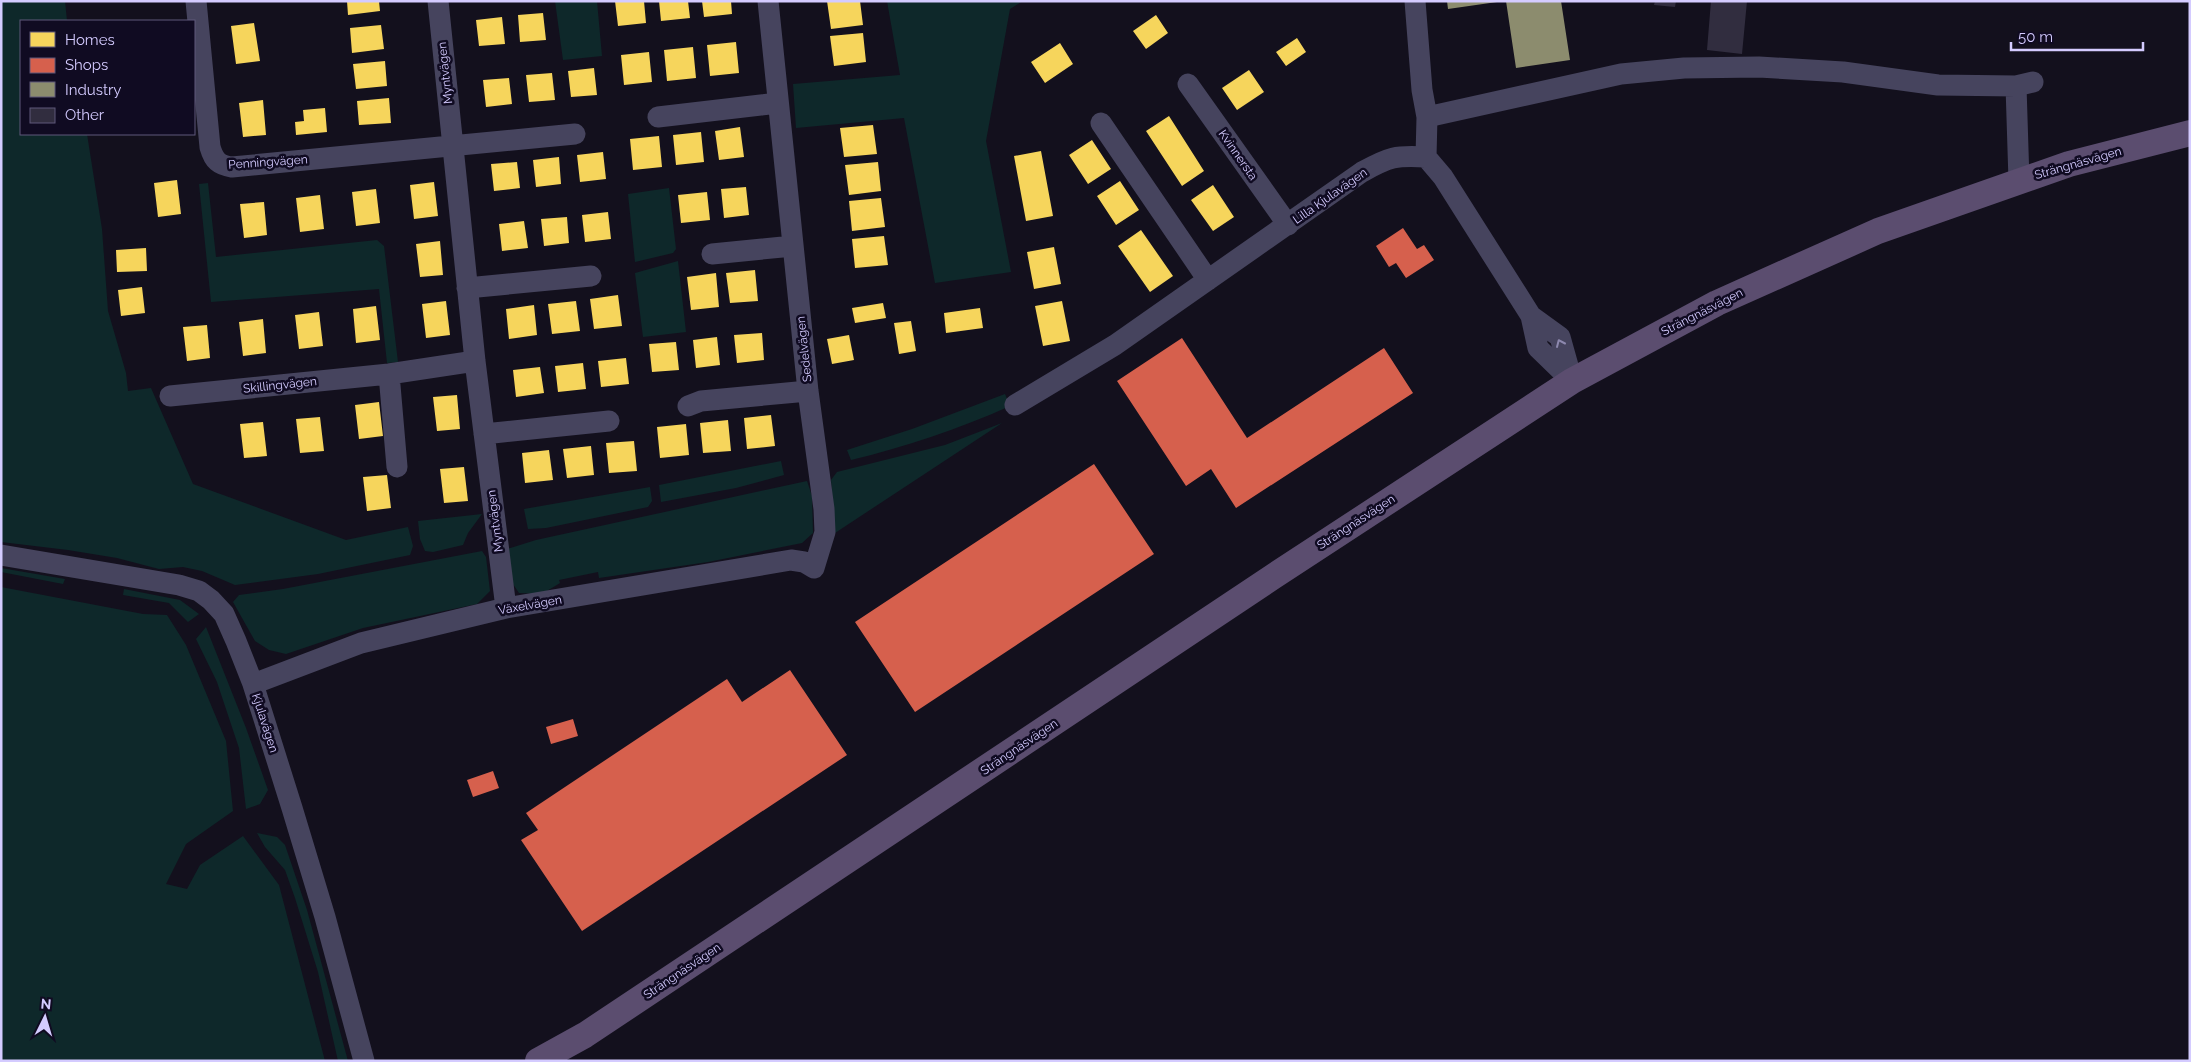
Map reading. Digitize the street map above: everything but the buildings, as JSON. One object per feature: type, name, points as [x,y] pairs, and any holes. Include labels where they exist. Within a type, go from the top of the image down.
[{"type":"main road","name":"Strängnäsvägen","points":[[538,1061],[585,1035],[1274,576],[1572,381],[1717,303],[1878,231],[2069,164],[2190,133]]},
{"type":"main road","name":"Strängnäsvägen","points":[[557,1061],[585,1035]]},
{"type":"street","name":"Penningvägen","points":[[196,1],[210,147],[213,158],[220,165],[232,167],[452,145]]},
{"type":"street","name":"Myntvägen","points":[[438,1],[475,361],[506,608]]},
{"type":"street","name":"Sedelvägen","points":[[688,406],[702,401],[808,390],[768,1]]},
{"type":"street","points":[[1415,1],[1422,90],[1427,117],[1426,157],[1443,177],[1531,316],[1560,337],[1572,381]]},
{"type":"street","points":[[1427,117],[1621,74],[1694,67],[1758,67],[1843,72],[1938,85],[2025,84],[2019,181]]},
{"type":"street","name":"Kvinnersta","points":[[1188,84],[1288,225]]},
{"type":"street","points":[[658,117],[778,103]]},
{"type":"street","points":[[1101,123],[1208,280]]},
{"type":"street","points":[[452,145],[575,134]]},
{"type":"street","name":"Lilla Kjulavägen","points":[[1015,405],[1115,345],[1362,172],[1379,163],[1400,156],[1426,157]]},
{"type":"street","points":[[712,254],[793,246]]},
{"type":"street","points":[[467,288],[591,276]]},
{"type":"street","name":"Skillingvägen","points":[[170,396],[389,374],[475,361]]},
{"type":"street","points":[[389,374],[397,467]]},
{"type":"street","name":"Växelvägen","points":[[253,684],[361,643],[506,608],[791,560],[804,562],[814,568],[825,532],[808,390]]},
{"type":"street","points":[[484,434],[609,421]]},
{"type":"street","name":"Kjulavägen","points":[[1,555],[179,585],[199,592],[211,600],[224,614],[253,684],[325,917],[364,1061]]},
{"type":"green space","points":[[1,1],[65,1],[67,20],[20,20],[20,135],[87,135],[102,229],[108,311],[126,373],[128,391],[151,388],[193,484],[346,540],[408,527],[413,546],[410,555],[318,574],[235,585],[202,571],[183,567],[159,569],[117,558],[1,542]]},
{"type":"green space","points":[[555,1],[597,1],[602,56],[563,60]]},
{"type":"green space","points":[[887,1],[1023,1],[1010,9],[986,141],[1011,272],[935,283],[904,118],[796,128],[793,84],[900,75]]},
{"type":"green space","points":[[208,183],[216,257],[377,240],[384,246],[398,362],[387,363],[379,289],[211,302],[199,184]]},
{"type":"green space","points":[[669,188],[676,249],[673,253],[635,262],[628,194]]},
{"type":"green space","points":[[678,261],[686,332],[643,337],[635,273]]},
{"type":"green space","points":[[1005,394],[1010,406],[952,430],[851,460],[847,450],[912,429]]},
{"type":"green space","points":[[1002,423],[835,533],[831,480],[837,472],[945,445]]},
{"type":"green space","points":[[781,461],[784,475],[736,488],[661,502],[659,485]]},
{"type":"green space","points":[[807,481],[812,496],[813,533],[802,543],[708,562],[599,578],[598,572],[559,580],[560,583],[542,594],[519,593],[509,578],[507,549],[536,540]]},
{"type":"green space","points":[[650,487],[652,501],[648,507],[546,528],[528,529],[524,509]]},
{"type":"green space","points":[[482,514],[468,533],[463,545],[433,552],[425,551],[420,539],[418,521]]},
{"type":"green space","points":[[482,551],[486,557],[490,591],[477,604],[363,628],[286,654],[269,650],[255,641],[233,602],[239,595],[283,589]]},
{"type":"green space","points":[[1,568],[65,579],[63,584],[1,572]]},
{"type":"green space","points":[[1,587],[143,614],[167,615],[186,645],[226,741],[233,811],[186,844],[166,884],[187,889],[200,865],[243,836],[279,885],[325,1061],[1,1061]]},
{"type":"green space","points":[[124,589],[180,600],[199,614],[188,622],[169,603],[123,595]]},
{"type":"green space","points":[[206,627],[268,790],[260,804],[246,809],[239,748],[217,682],[196,639]]},
{"type":"green space","points":[[257,833],[277,837],[285,845],[307,910],[348,1061],[338,1061],[318,972],[285,870],[265,847]]}]
